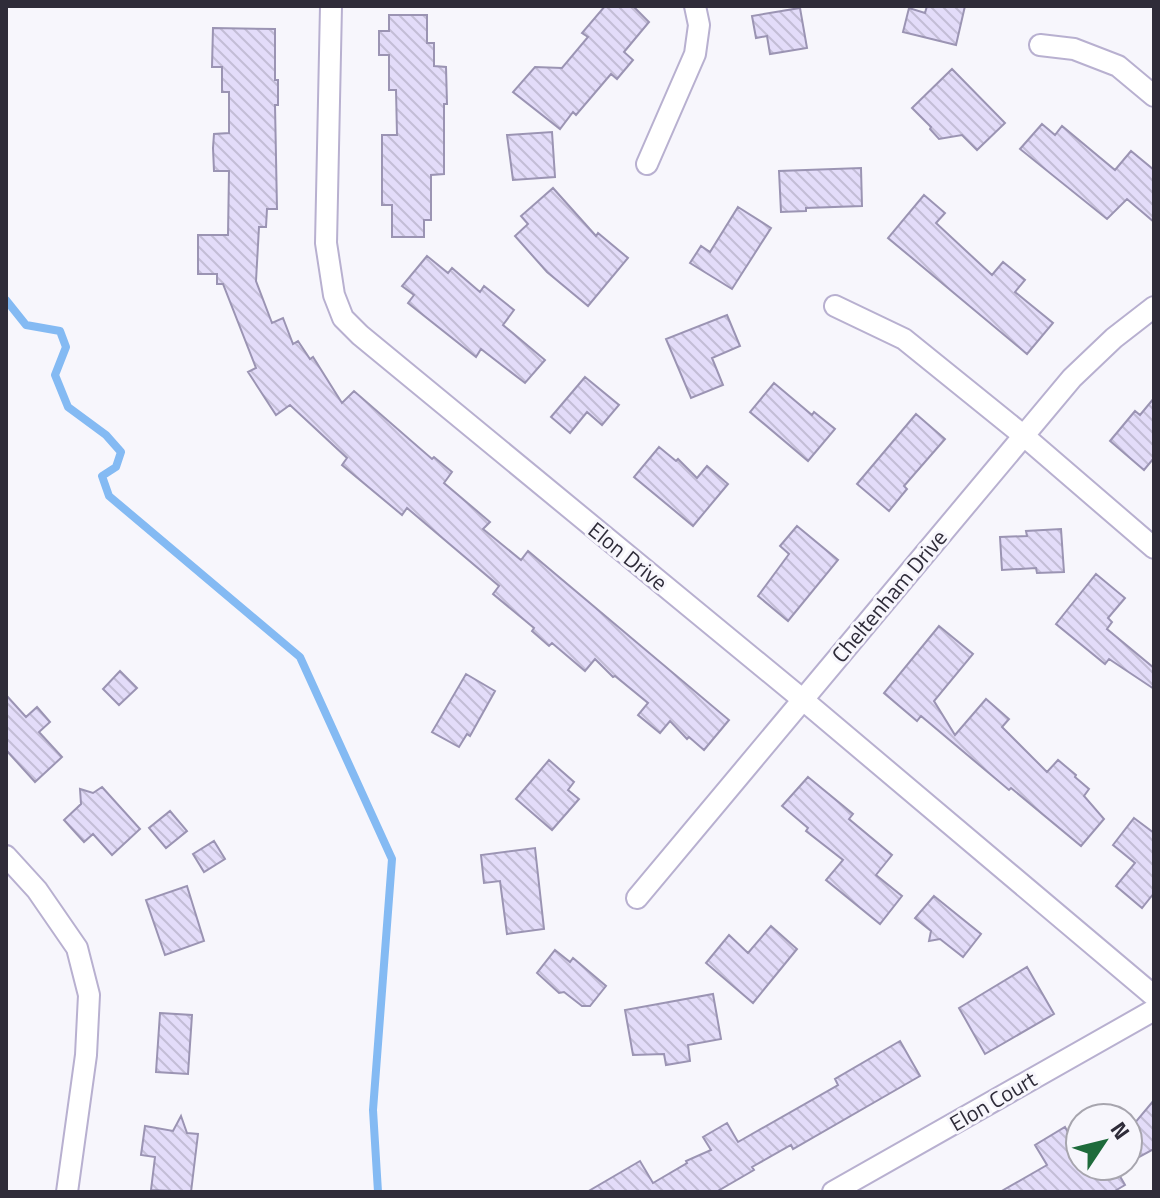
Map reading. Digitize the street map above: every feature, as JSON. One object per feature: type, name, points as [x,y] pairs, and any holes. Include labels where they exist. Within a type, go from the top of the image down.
[{"type":"street","name":"Elon Drive","points":[[331,6],[326,243],[334,295],[343,318],[1154,996]]},
{"type":"street","points":[[647,164],[695,54],[699,25],[695,6]]},
{"type":"street","points":[[1040,45],[1074,49],[1118,66],[1154,96]]},
{"type":"street","points":[[835,306],[904,339],[1024,436],[1154,548]]},
{"type":"street","name":"Cheltenham Drive","points":[[637,898],[1072,378],[1114,338],[1154,307]]},
{"type":"street","points":[[6,856],[37,890],[77,948],[89,995],[86,1055],[67,1192]]},
{"type":"street","name":"Elon Court","points":[[833,1192],[1154,1010]]},
{"type":"building","points":[[605,6],[633,6],[649,22],[624,52],[633,60],[617,79],[611,74],[560,129],[513,92],[535,67],[562,68],[588,37],[582,33]]},
{"type":"building","points":[[927,6],[965,6],[956,45],[903,32],[909,8],[925,13]]},
{"type":"building","points":[[800,8],[807,48],[770,54],[767,36],[756,38],[752,16]]},
{"type":"building","points":[[389,15],[427,15],[427,43],[434,43],[434,66],[446,67],[444,174],[431,175],[431,220],[424,220],[424,237],[392,237],[392,205],[382,205],[382,135],[397,135],[396,90],[389,90],[389,55],[379,55],[379,31],[389,31]]},
{"type":"building","points":[[213,28],[275,29],[275,80],[278,80],[278,105],[275,105],[277,209],[267,209],[266,227],[259,227],[256,281],[272,323],[283,318],[293,344],[298,341],[310,359],[313,357],[342,403],[354,391],[432,459],[434,457],[452,472],[444,483],[490,522],[483,529],[521,560],[528,551],[729,720],[704,750],[689,737],[687,739],[670,721],[660,733],[638,715],[648,703],[595,659],[585,671],[552,643],[549,646],[532,631],[534,628],[493,594],[499,586],[407,508],[402,515],[342,465],[347,458],[290,405],[276,415],[248,372],[256,368],[223,284],[217,284],[217,274],[198,274],[198,235],[228,235],[229,171],[214,171],[213,148],[214,134],[229,133],[229,92],[222,92],[222,67],[212,67]]},
{"type":"building","points":[[952,69],[1005,123],[977,150],[962,135],[939,139],[912,108]]},
{"type":"building","points":[[1042,124],[1055,135],[1062,126],[1115,170],[1131,151],[1154,170],[1154,222],[1127,199],[1107,219],[1020,149]]},
{"type":"building","points":[[552,132],[555,177],[513,180],[507,135]]},
{"type":"building","points":[[861,168],[862,206],[781,212],[779,171]]},
{"type":"building","points":[[553,188],[596,236],[598,233],[628,258],[588,306],[547,272],[515,236],[528,224],[521,216]]},
{"type":"building","points":[[924,195],[945,213],[936,223],[992,275],[1003,262],[1025,280],[1015,292],[1053,323],[1027,354],[888,238]]},
{"type":"building","points":[[738,207],[771,228],[732,289],[690,263],[701,246],[710,252]]},
{"type":"building","points":[[427,256],[448,273],[452,268],[480,292],[484,286],[514,310],[503,325],[545,360],[525,383],[481,349],[476,357],[408,303],[414,295],[402,286]]},
{"type":"building","points":[[727,315],[740,346],[712,358],[723,385],[691,398],[666,339]]},
{"type":"building","points":[[585,377],[619,405],[602,425],[587,412],[570,433],[551,417]]},
{"type":"building","points":[[774,383],[812,415],[814,412],[835,429],[808,461],[750,412]]},
{"type":"building","points":[[1154,398],[1154,458],[1144,470],[1110,441],[1135,411],[1140,415]]},
{"type":"building","points":[[916,414],[945,439],[904,486],[907,489],[889,511],[857,484]]},
{"type":"building","points":[[659,447],[676,461],[678,459],[697,478],[707,466],[728,484],[693,526],[634,477]]},
{"type":"building","points":[[797,526],[838,560],[788,621],[758,596],[789,554],[780,546]]},
{"type":"building","points":[[1061,529],[1064,572],[1037,573],[1036,568],[1002,570],[1000,537],[1027,536],[1026,531]]},
{"type":"building","points":[[1096,574],[1125,598],[1108,618],[1112,622],[1107,629],[1154,668],[1154,689],[1109,659],[1105,664],[1056,624]]},
{"type":"building","points":[[939,626],[973,654],[934,701],[955,735],[986,699],[1009,719],[1002,727],[1047,772],[1058,760],[1076,775],[1089,789],[1084,796],[1104,819],[1081,846],[921,716],[917,721],[884,693]]},
{"type":"building","points":[[120,671],[137,688],[119,705],[103,689]]},
{"type":"building","points":[[466,674],[495,691],[470,736],[467,734],[459,747],[432,732]]},
{"type":"building","points":[[6,695],[26,717],[37,707],[50,722],[39,732],[62,757],[35,782],[6,750]]},
{"type":"building","points":[[549,760],[574,782],[568,790],[579,799],[552,830],[516,799]]},
{"type":"building","points":[[808,777],[853,814],[849,819],[892,855],[876,875],[902,896],[880,924],[826,880],[843,860],[806,831],[808,828],[782,806]]},
{"type":"building","points":[[102,787],[140,829],[112,855],[93,834],[84,842],[64,820],[81,804],[80,789],[93,793]]},
{"type":"building","points":[[170,811],[187,831],[166,848],[149,828]]},
{"type":"building","points":[[1134,818],[1154,833],[1154,893],[1142,908],[1116,886],[1135,863],[1113,845]]},
{"type":"building","points":[[214,841],[225,859],[204,872],[193,854]]},
{"type":"building","points":[[535,848],[544,929],[507,934],[500,881],[484,883],[481,855]]},
{"type":"building","points":[[187,886],[204,941],[165,955],[146,900]]},
{"type":"building","points":[[934,896],[981,934],[963,957],[940,939],[929,941],[931,931],[915,918]]},
{"type":"building","points":[[771,926],[797,949],[753,1003],[706,963],[729,935],[748,953]]},
{"type":"building","points":[[555,950],[570,962],[573,958],[606,986],[590,1006],[582,1006],[564,992],[559,993],[537,973]]},
{"type":"building","points":[[1027,967],[1054,1014],[985,1054],[959,1008]]},
{"type":"building","points":[[713,994],[721,1039],[688,1045],[690,1061],[666,1065],[664,1054],[633,1055],[625,1010]]},
{"type":"building","points":[[160,1013],[192,1015],[188,1074],[156,1072]]},
{"type":"building","points":[[900,1041],[920,1076],[793,1149],[791,1145],[752,1167],[754,1170],[716,1192],[587,1192],[640,1161],[653,1183],[686,1161],[711,1150],[703,1137],[727,1123],[738,1142],[838,1085],[835,1079]]},
{"type":"building","points":[[1154,1100],[1154,1149],[1144,1154],[1144,1112]]},
{"type":"building","points":[[181,1116],[187,1133],[198,1134],[191,1192],[151,1190],[155,1157],[141,1155],[145,1126],[173,1131]]},
{"type":"building","points":[[1064,1128],[1064,1182],[1123,1182],[1125,1185],[1113,1192],[1000,1192],[1047,1165],[1035,1145]]},
{"type":"waterway","points":[[6,300],[26,325],[60,331],[66,347],[55,375],[68,407],[106,435],[121,452],[116,467],[102,476],[109,496],[300,657],[392,859],[373,1110],[378,1192]]}]
